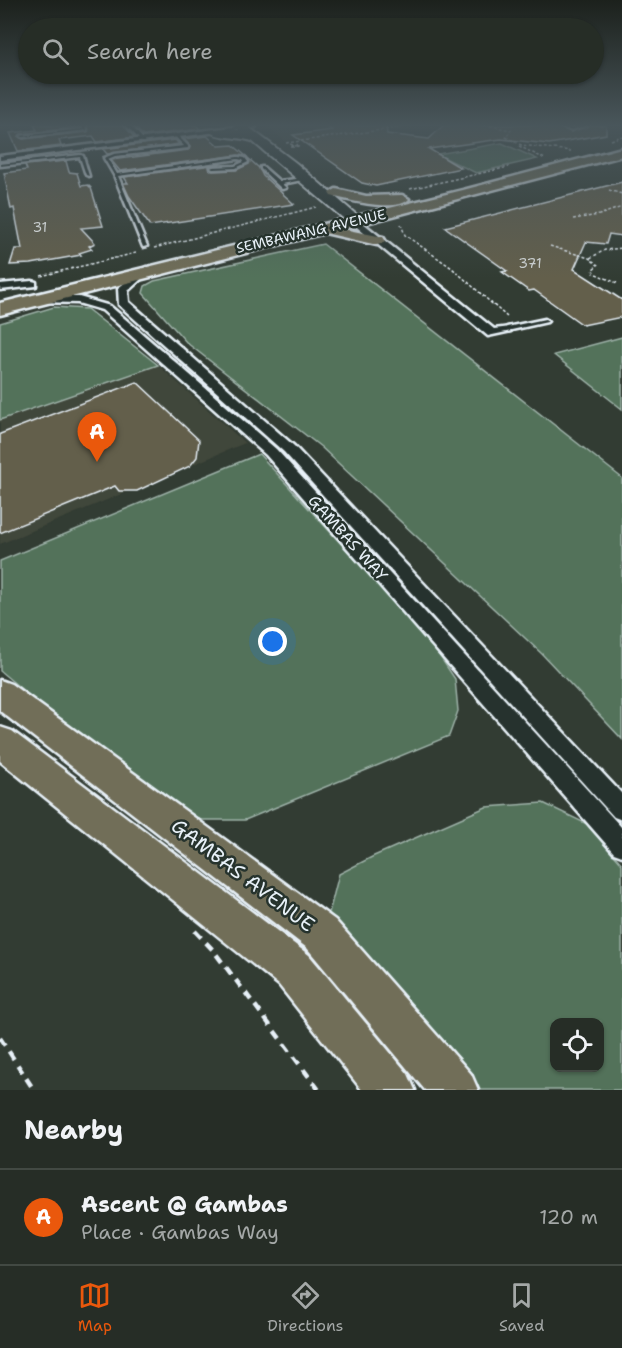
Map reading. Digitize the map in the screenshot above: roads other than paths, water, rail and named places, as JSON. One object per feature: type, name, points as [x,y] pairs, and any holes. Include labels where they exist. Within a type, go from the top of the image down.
[{"type":"main road","points":[[289,176],[320,210],[349,233],[383,238],[406,205]]},
{"type":"main road","points":[[301,176],[320,210]]},
{"type":"main road","name":"SEMBAWANG AVENUE","points":[[406,205],[498,176]]},
{"type":"main road","name":"SEMBAWANG AVENUE","points":[[0,309],[32,287],[320,210],[356,215],[525,176]]},
{"type":"main road","points":[[320,210],[366,200],[406,205]]},
{"type":"main road","points":[[320,210],[356,215]]},
{"type":"main road","name":"SEMBAWANG AVENUE","points":[[0,292],[146,270],[320,210]]},
{"type":"main road","name":"GAMBAS AVENUE","points":[[0,693],[321,934],[455,1090]]},
{"type":"main road","points":[[0,741],[294,970],[392,1090]]},
{"type":"street","points":[[356,215],[492,333],[498,322],[383,238]]},
{"type":"street","name":"GAMBAS WAY","points":[[146,270],[122,290],[123,303],[290,449],[622,810]]},
{"type":"street","name":"GAMBAS WAY","points":[[0,287],[32,287],[106,308],[272,452],[622,845]]},
{"type":"lane","points":[[116,176],[145,246]]},
{"type":"lane","points":[[270,176],[284,189]]},
{"type":"lane","points":[[277,183],[305,179]]},
{"type":"lane","points":[[498,322],[519,327],[545,321]]},
{"type":"place","name":"Ascent @ Gambas","points":[[97,462]]}]
